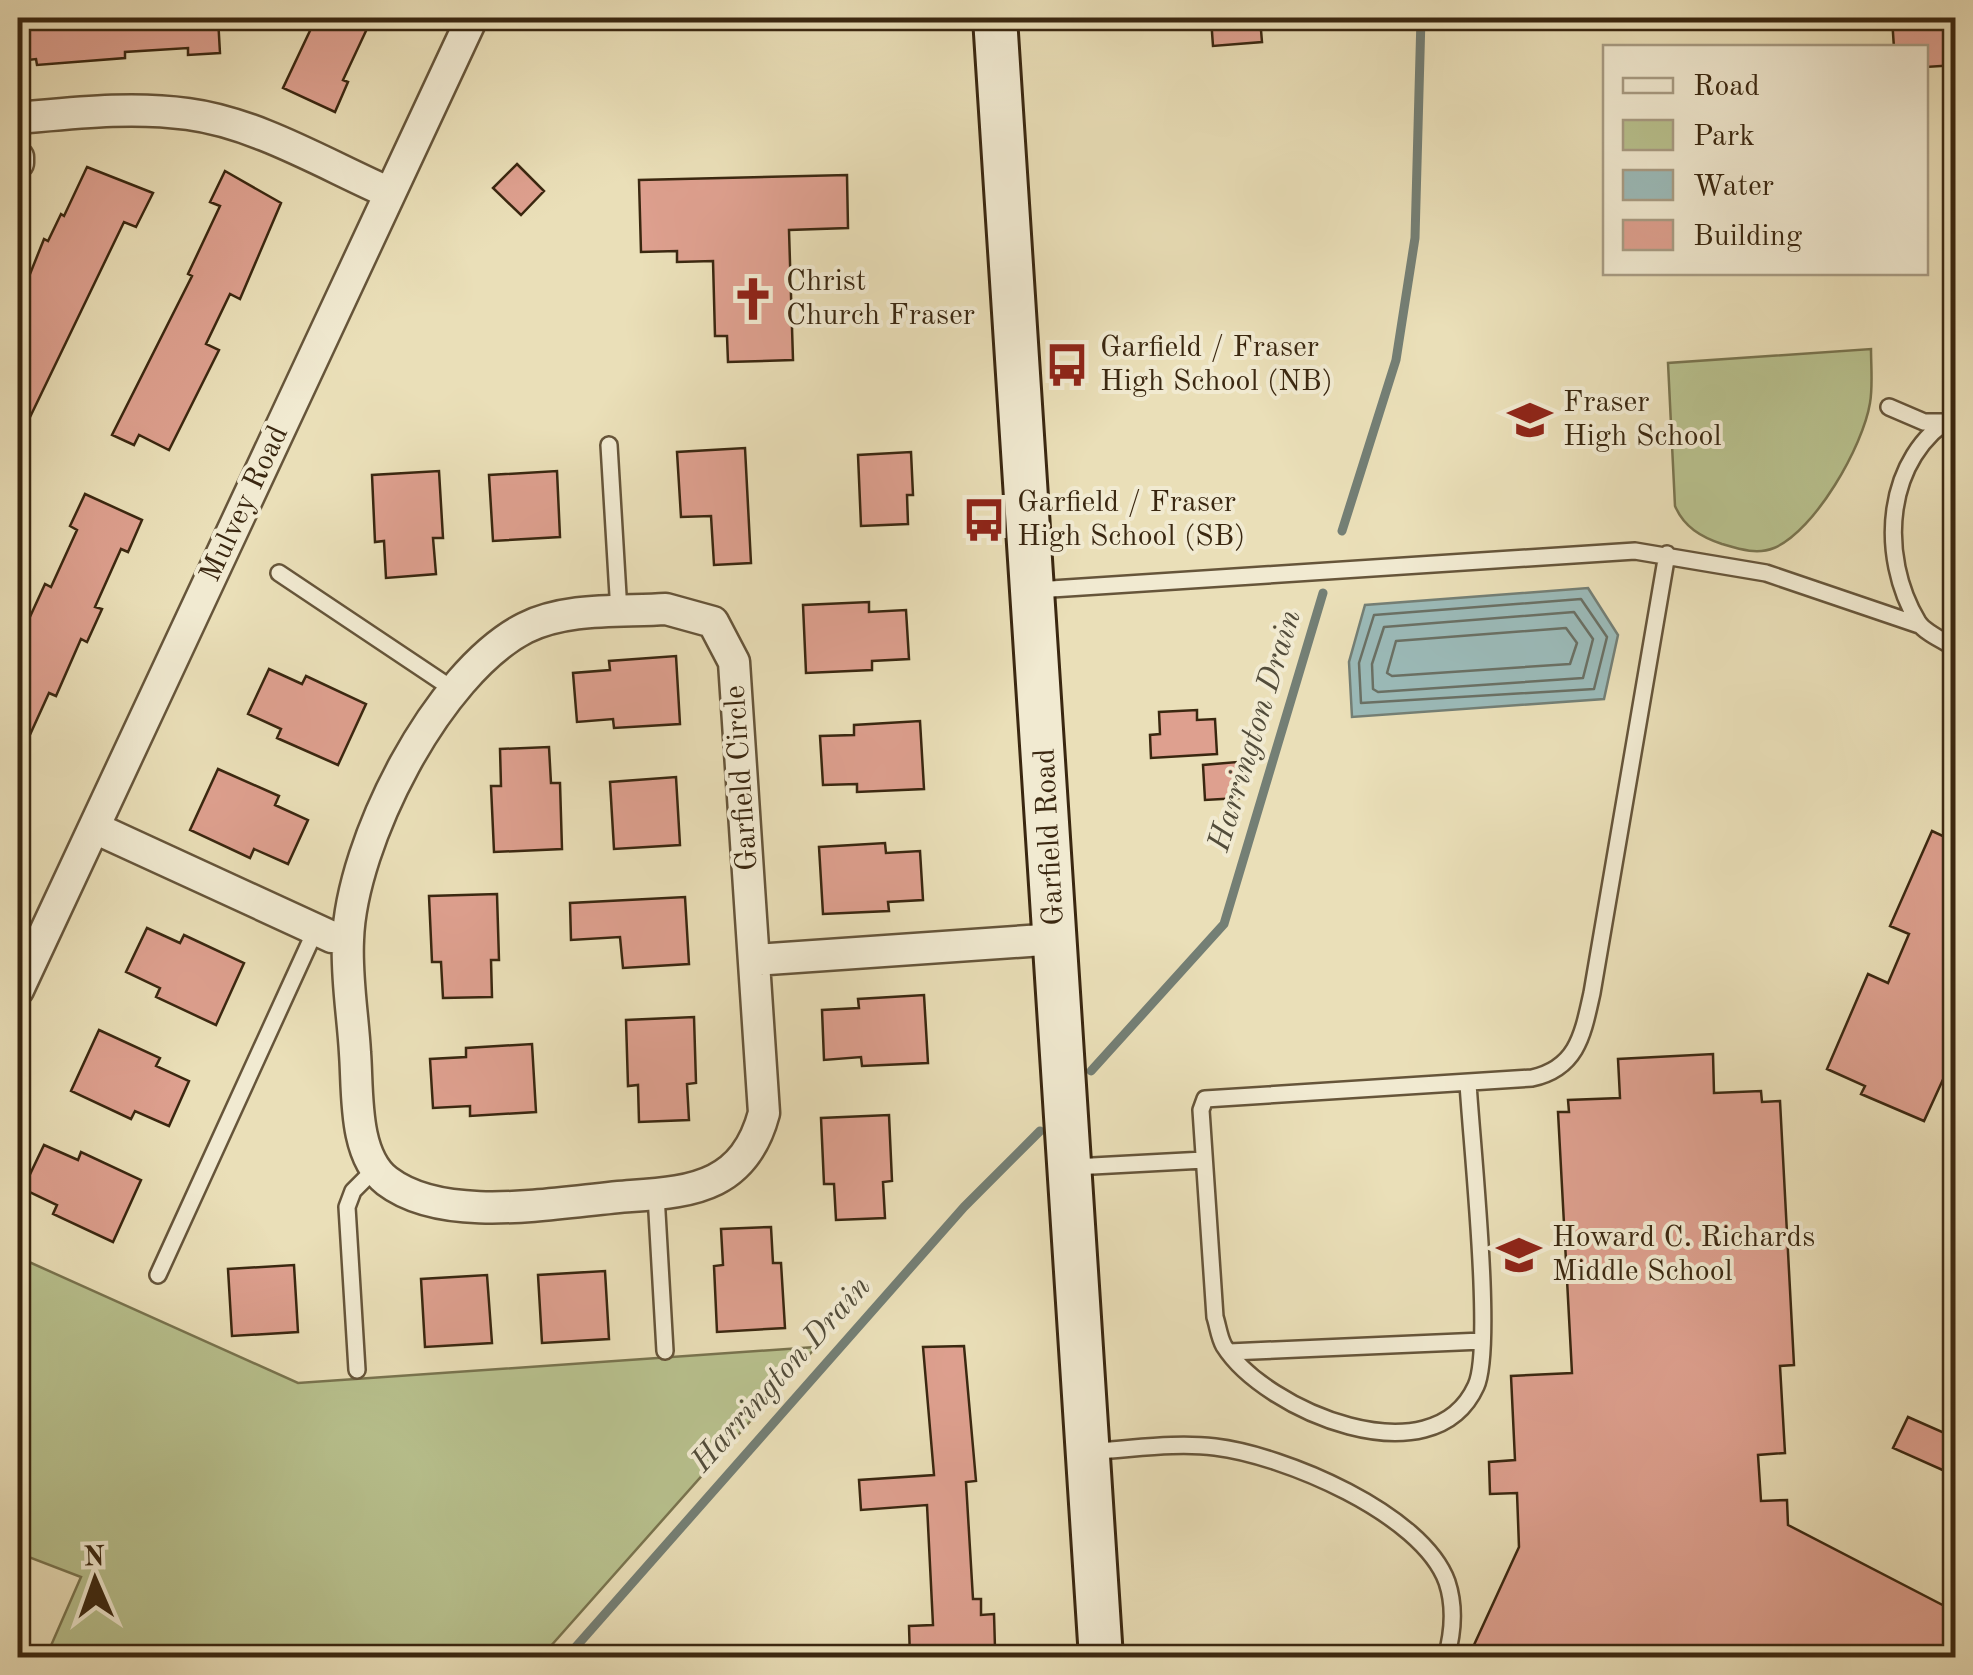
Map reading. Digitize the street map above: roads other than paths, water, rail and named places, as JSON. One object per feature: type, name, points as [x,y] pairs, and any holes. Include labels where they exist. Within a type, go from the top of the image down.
[{"type":"main road","name":"Garfield Road","points":[[995,18],[1101,1658]]},
{"type":"street","name":"Mulvey Road","points":[[18,990],[472,18]]},
{"type":"street","points":[[18,118],[110,110],[192,114],[236,126],[390,193]]},
{"type":"street","name":"Garfield Circle","points":[[666,610],[713,622],[734,662],[764,1113],[757,1141],[742,1162],[725,1176],[694,1189],[468,1208],[435,1203],[404,1191],[375,1169],[359,1112],[348,938],[360,873],[375,826],[451,688],[526,628],[576,614],[619,612],[666,610]]},
{"type":"street","points":[[96,828],[316,929],[348,938]]},
{"type":"street","points":[[754,960],[1056,939]]},
{"type":"lane","points":[[1888,407],[1924,422],[1949,418]]},
{"type":"lane","points":[[1920,625],[1901,581],[1891,540],[1896,496],[1914,455],[1949,418]]},
{"type":"lane","points":[[609,445],[619,612]]},
{"type":"lane","points":[[1034,590],[1576,552],[1667,554],[1766,572],[1920,625],[1956,648]]},
{"type":"lane","points":[[1468,1083],[1482,1341],[1476,1388],[1461,1407],[1441,1422],[1400,1433],[1370,1431],[1312,1413],[1262,1385],[1229,1352],[1215,1317],[1201,1110],[1205,1099],[1219,1095],[1468,1083],[1549,1074],[1576,1052],[1592,993],[1667,554]]},
{"type":"lane","points":[[279,573],[451,688]]},
{"type":"lane","points":[[158,1275],[316,929]]},
{"type":"lane","points":[[1071,1168],[1204,1160]]},
{"type":"lane","points":[[357,1370],[347,1207],[353,1190],[375,1169]]},
{"type":"lane","points":[[656,1195],[665,1351]]},
{"type":"lane","points":[[1229,1352],[1482,1341]]},
{"type":"lane","points":[[1086,1452],[1216,1447],[1273,1460],[1352,1496],[1401,1527],[1428,1552],[1446,1580],[1452,1628],[1446,1658]]},
{"type":"water","points":[[1588,588],[1618,635],[1604,699],[1352,717],[1349,662],[1365,605]]},
{"type":"waterway","name":"Harrington Drain","points":[[1342,531],[1396,360],[1415,238],[1421,18]]},
{"type":"waterway","name":"Harrington Drain","points":[[1091,1071],[1224,924],[1323,593]]},
{"type":"waterway","name":"Harrington Drain","points":[[566,1658],[964,1207],[1040,1131]]},
{"type":"place","name":"Christ Church Fraser","points":[[753,299]]},
{"type":"place","name":"Garfield / Fraser High School (NB)","points":[[1067,365]]},
{"type":"place","name":"Fraser High School","points":[[1530,420]]},
{"type":"place","name":"Garfield / Fraser High School (SB)","points":[[984,520]]},
{"type":"place","name":"Howard C. Richards Middle School","points":[[1519,1255]]}]
